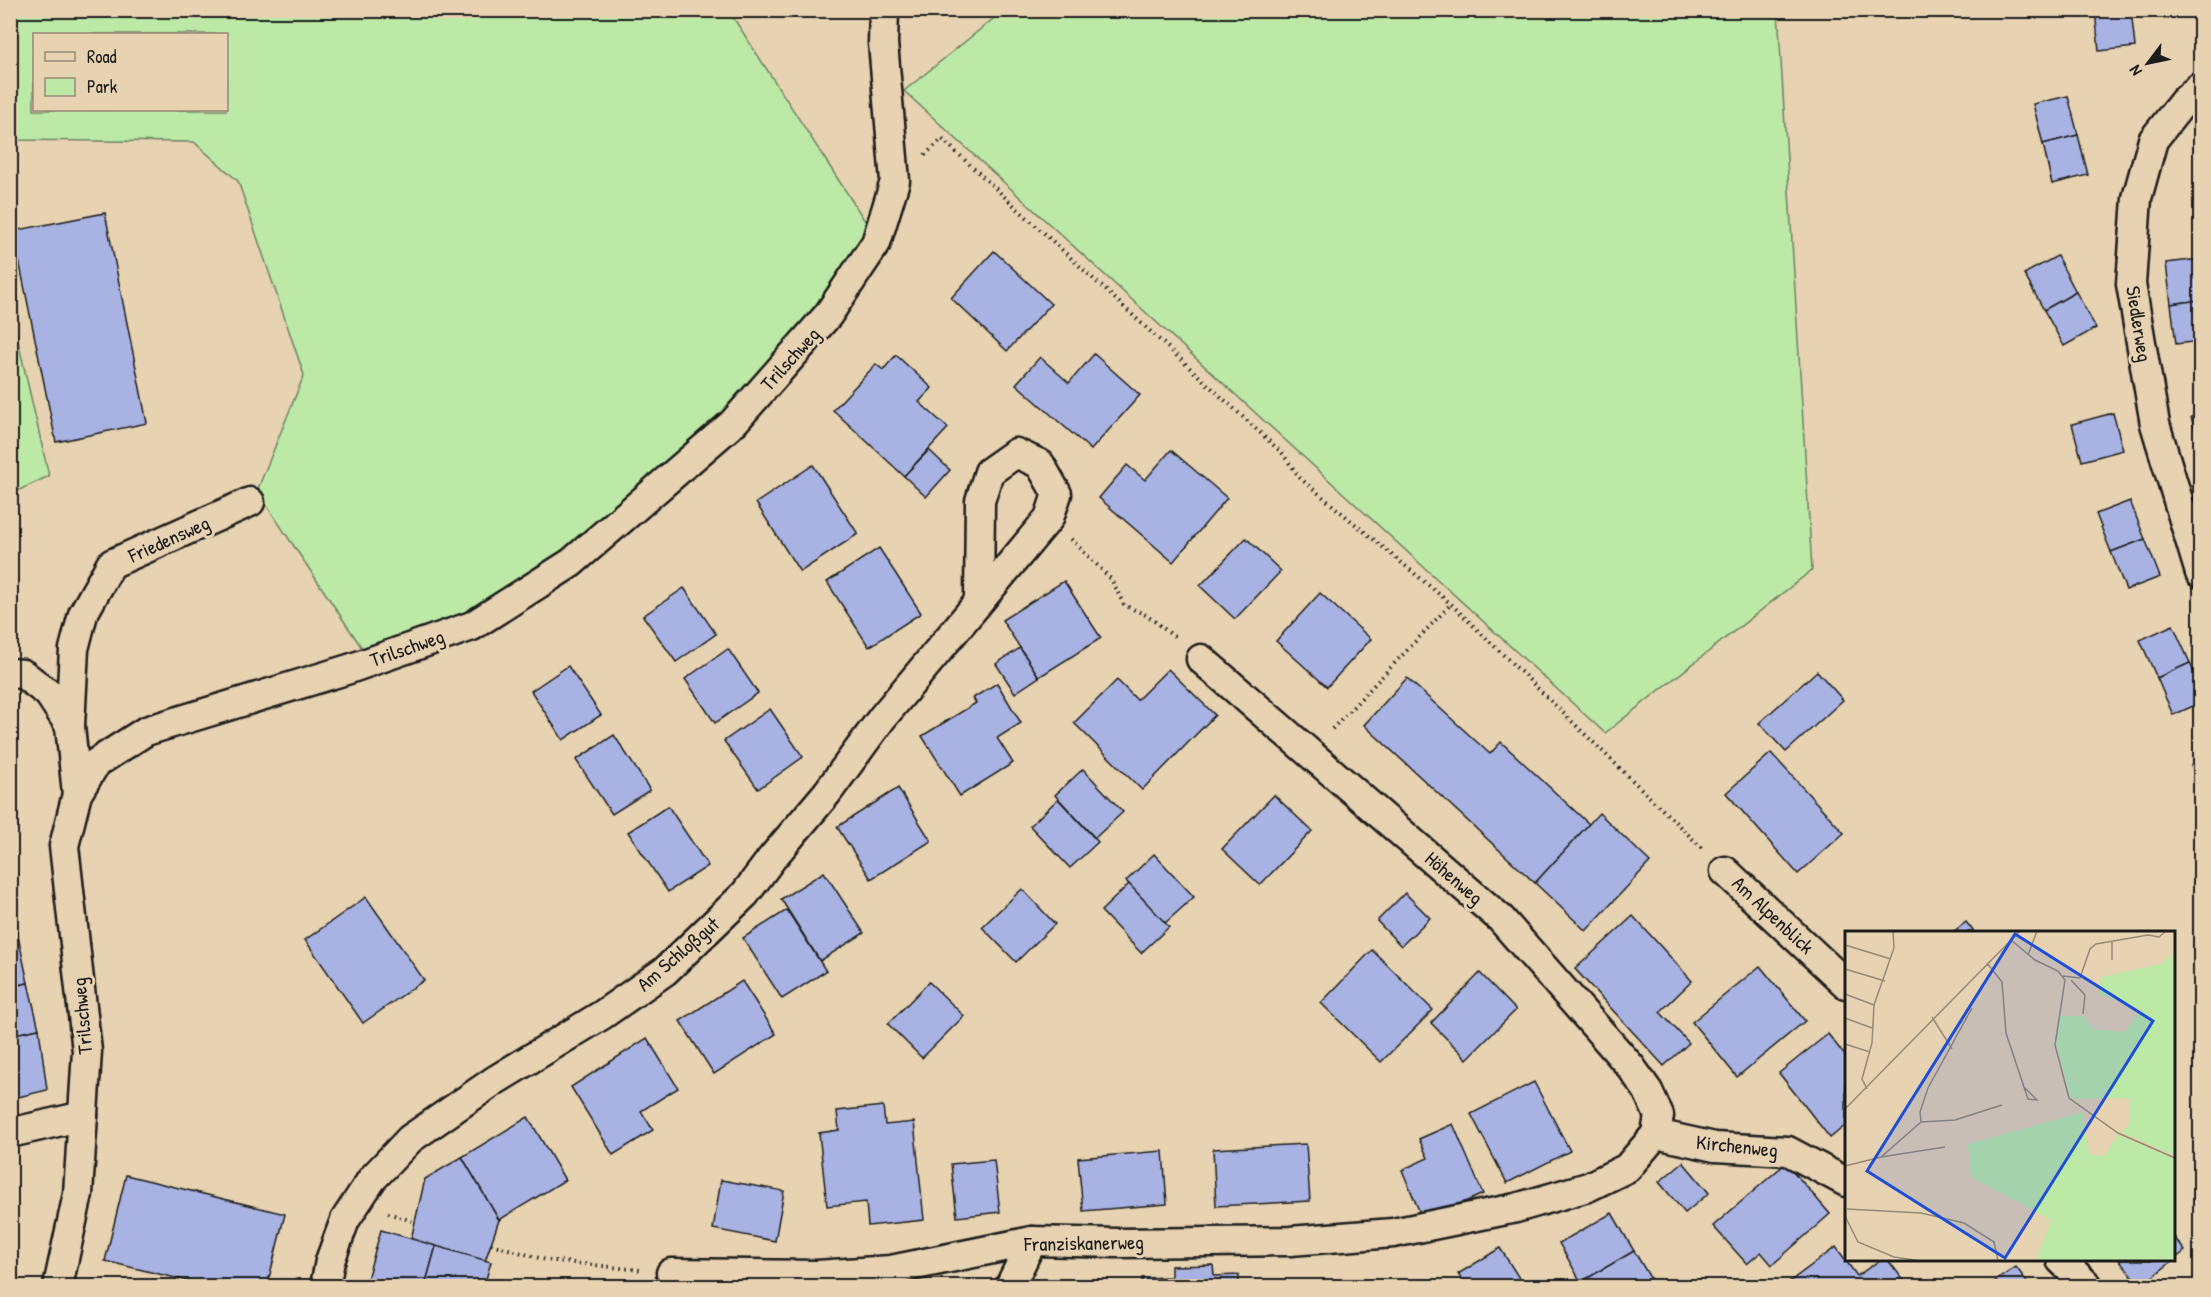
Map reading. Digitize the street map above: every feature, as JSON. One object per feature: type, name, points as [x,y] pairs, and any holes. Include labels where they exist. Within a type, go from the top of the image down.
[{"type":"street","name":"Trilschweg","points":[[58,1287],[78,1194],[87,1051],[64,846],[77,794],[96,763],[146,731],[349,669],[472,626],[572,563],[733,423],[828,315],[876,243],[895,181],[883,43],[884,10]]},
{"type":"street","name":"Siedlerweg","points":[[2200,87],[2184,101],[2153,140],[2137,198],[2131,284],[2155,424],[2200,573]]},
{"type":"street","name":"Am Schloßgut","points":[[325,1287],[330,1261],[345,1220],[372,1179],[410,1139],[494,1082],[602,1015],[665,971],[745,894],[827,793],[882,718],[979,602],[1049,518],[1057,494],[1040,464],[1016,453],[989,472],[980,501],[979,602]]},
{"type":"street","name":"Friedensweg","points":[[77,794],[70,726],[74,649],[83,614],[111,564],[250,502]]},
{"type":"street","name":"Höhenweg","points":[[1201,659],[1502,919],[1630,1067],[1648,1091],[1659,1116],[1656,1134]]},
{"type":"street","points":[[10,673],[23,674],[49,694],[70,726]]},
{"type":"street","name":"Am Alpenblick","points":[[1725,871],[1845,983]]},
{"type":"street","points":[[10,1133],[83,1116]]},
{"type":"street","name":"Kirchenweg","points":[[1656,1134],[1715,1147],[1788,1151],[1845,1181]]},
{"type":"street","name":"Franziskanerweg","points":[[670,1273],[817,1275],[891,1270],[1032,1241],[1117,1243],[1290,1241],[1393,1233],[1516,1208],[1588,1187],[1627,1168],[1656,1134]]},
{"type":"street","points":[[1010,1287],[1032,1241]]},
{"type":"street","points":[[2062,1261],[2088,1287]]},
{"type":"path","points":[[895,181],[942,140],[1282,453],[1300,478],[1451,604],[1725,871]]},
{"type":"path","points":[[1049,518],[1112,579],[1124,604],[1148,616],[1201,659]]},
{"type":"path","points":[[1309,753],[1451,604]]},
{"type":"path","points":[[491,1244],[546,1260],[670,1273]]},
{"type":"green space","points":[[11,11],[729,11],[869,227],[823,305],[726,415],[565,554],[466,612],[362,648],[257,491],[304,375],[238,181],[194,142],[11,140]]},
{"type":"green space","points":[[1003,11],[1778,11],[1812,570],[1605,733],[904,91]]},
{"type":"green space","points":[[10,306],[49,476],[11,494],[10,494]]},
{"type":"building","points":[[2095,10],[2131,10],[2135,47],[2099,51]]},
{"type":"building","points":[[2068,96],[2078,135],[2043,144],[2033,104]]},
{"type":"building","points":[[2078,135],[2088,175],[2052,184],[2043,144]]},
{"type":"building","points":[[105,213],[147,423],[56,442],[13,231]]},
{"type":"building","points":[[994,251],[1051,304],[1007,351],[951,298]]},
{"type":"building","points":[[2057,256],[2076,292],[2044,310],[2024,274]]},
{"type":"building","points":[[2200,259],[2200,300],[2171,304],[2166,263]]},
{"type":"building","points":[[2076,292],[2096,328],[2064,346],[2044,310]]},
{"type":"building","points":[[2200,300],[2200,341],[2176,344],[2171,304]]},
{"type":"building","points":[[1094,354],[1140,395],[1091,450],[1016,384],[1040,357],[1069,383]]},
{"type":"building","points":[[896,355],[932,388],[919,402],[948,428],[904,476],[833,410],[876,364],[883,370]]},
{"type":"building","points":[[2113,413],[2123,450],[2082,461],[2072,424]]},
{"type":"building","points":[[2200,414],[2200,445],[2191,417]]},
{"type":"building","points":[[929,450],[950,470],[926,497],[904,476]]},
{"type":"building","points":[[1171,450],[1227,498],[1173,562],[1099,498],[1127,465],[1145,480]]},
{"type":"building","points":[[813,465],[858,534],[800,572],[756,503]]},
{"type":"building","points":[[2130,501],[2145,539],[2111,552],[2096,514]]},
{"type":"building","points":[[1246,538],[1281,571],[1235,619],[1200,586]]},
{"type":"building","points":[[2145,539],[2160,577],[2126,590],[2111,552]]},
{"type":"building","points":[[879,548],[921,613],[869,647],[827,582]]},
{"type":"building","points":[[1064,581],[1101,638],[1039,677],[1002,620]]},
{"type":"building","points":[[684,588],[716,634],[676,662],[643,616]]},
{"type":"building","points":[[1320,593],[1371,639],[1327,687],[1276,641]]},
{"type":"building","points":[[2173,625],[2190,663],[2157,678],[2140,640]]},
{"type":"building","points":[[1020,648],[1039,677],[1015,693],[996,664]]},
{"type":"building","points":[[728,649],[758,693],[715,723],[685,679]]},
{"type":"building","points":[[2190,663],[2200,686],[2200,703],[2173,715],[2157,678]]},
{"type":"building","points":[[568,666],[601,715],[563,740],[531,691]]},
{"type":"building","points":[[1168,669],[1215,715],[1142,790],[1074,723],[1117,680],[1137,700]]},
{"type":"building","points":[[1817,671],[1843,700],[1786,752],[1759,723]]},
{"type":"building","points":[[1407,678],[1490,754],[1501,742],[1589,824],[1535,883],[1364,725]]},
{"type":"building","points":[[997,683],[1021,723],[997,738],[1013,763],[960,796],[922,736],[976,703],[973,698]]},
{"type":"building","points":[[770,709],[803,757],[758,789],[724,741]]},
{"type":"building","points":[[614,735],[650,790],[612,814],[576,760]]},
{"type":"building","points":[[1771,753],[1844,833],[1798,874],[1726,793]]},
{"type":"building","points":[[2200,760],[2200,787],[2191,765]]},
{"type":"building","points":[[1083,769],[1123,812],[1095,838],[1055,795]]},
{"type":"building","points":[[898,788],[931,841],[871,879],[837,827]]},
{"type":"building","points":[[1274,795],[1312,831],[1260,885],[1222,849]]},
{"type":"building","points":[[1058,799],[1098,842],[1070,868],[1030,826]]},
{"type":"building","points":[[668,806],[708,866],[668,892],[628,832]]},
{"type":"building","points":[[1599,813],[1650,862],[1586,931],[1535,883]]},
{"type":"building","points":[[1154,854],[1194,897],[1165,923],[1126,881]]},
{"type":"building","points":[[824,872],[864,933],[820,961],[781,899]]},
{"type":"building","points":[[1129,884],[1169,927],[1141,953],[1101,911]]},
{"type":"building","points":[[1022,889],[1055,924],[1016,962],[982,927]]},
{"type":"building","points":[[1405,893],[1430,918],[1401,946],[1377,921]]},
{"type":"building","points":[[366,897],[424,980],[363,1023],[305,940]]},
{"type":"building","points":[[10,901],[18,936],[10,938]]},
{"type":"building","points":[[787,910],[826,971],[782,999],[743,938]]},
{"type":"building","points":[[1633,916],[1692,981],[1660,1012],[1689,1043],[1664,1066],[1575,969]]},
{"type":"building","points":[[1966,922],[1973,931],[1954,931]]},
{"type":"building","points":[[18,936],[28,983],[10,987],[10,938]]},
{"type":"building","points":[[1372,950],[1433,1010],[1381,1062],[1321,1003]]},
{"type":"building","points":[[1760,966],[1805,1021],[1737,1077],[1692,1022]]},
{"type":"building","points":[[1480,973],[1516,1010],[1467,1059],[1431,1023]]},
{"type":"building","points":[[742,981],[776,1034],[714,1074],[680,1021]]},
{"type":"building","points":[[929,982],[964,1016],[922,1058],[888,1024]]},
{"type":"building","points":[[28,983],[39,1029],[10,1035],[10,987]]},
{"type":"building","points":[[39,1029],[47,1090],[10,1099],[10,1035]]},
{"type":"building","points":[[1828,1034],[1845,1056],[1845,1126],[1830,1138],[1779,1073]]},
{"type":"building","points":[[647,1038],[678,1088],[641,1111],[653,1130],[613,1155],[571,1087]]},
{"type":"building","points":[[1534,1082],[1570,1151],[1507,1183],[1471,1114]]},
{"type":"building","points":[[883,1106],[885,1125],[914,1122],[924,1220],[868,1226],[866,1202],[827,1206],[819,1133],[839,1130],[837,1111]]},
{"type":"building","points":[[528,1117],[565,1180],[499,1220],[462,1157]]},
{"type":"building","points":[[1453,1124],[1483,1194],[1423,1220],[1402,1170],[1428,1158],[1419,1139]]},
{"type":"building","points":[[1306,1144],[1310,1201],[1216,1206],[1213,1149]]},
{"type":"building","points":[[1163,1151],[1167,1204],[1083,1211],[1078,1158]]},
{"type":"building","points":[[462,1157],[499,1220],[485,1261],[411,1239],[425,1179]]},
{"type":"building","points":[[994,1160],[1000,1212],[957,1217],[951,1164]]},
{"type":"building","points":[[1683,1162],[1709,1193],[1685,1213],[1659,1182]]},
{"type":"building","points":[[1786,1163],[1830,1214],[1772,1265],[1761,1252],[1747,1264],[1713,1226]]},
{"type":"building","points":[[126,1175],[285,1214],[267,1286],[209,1286],[105,1261]]},
{"type":"building","points":[[721,1180],[784,1191],[775,1241],[713,1229]]},
{"type":"building","points":[[1612,1213],[1634,1251],[1581,1282],[1559,1243]]},
{"type":"building","points":[[381,1230],[436,1246],[425,1286],[365,1286]]},
{"type":"building","points":[[2175,1238],[2185,1251],[2175,1259]]},
{"type":"building","points":[[436,1246],[491,1262],[484,1286],[425,1286]]},
{"type":"building","points":[[1836,1247],[1857,1276],[1879,1261],[1889,1261],[1908,1286],[1786,1286]]},
{"type":"building","points":[[1500,1248],[1524,1286],[1466,1286],[1458,1274]]},
{"type":"building","points":[[1634,1251],[1655,1286],[1584,1286],[1581,1282]]},
{"type":"building","points":[[2120,1261],[2173,1261],[2141,1286]]},
{"type":"building","points":[[1213,1265],[1214,1276],[1239,1275],[1239,1286],[1142,1286],[1142,1278],[1171,1277],[1171,1266]]},
{"type":"building","points":[[2016,1267],[2030,1286],[1988,1286]]},
{"type":"building","points":[[1296,1282],[1406,1285],[1406,1286],[1296,1286]]}]
